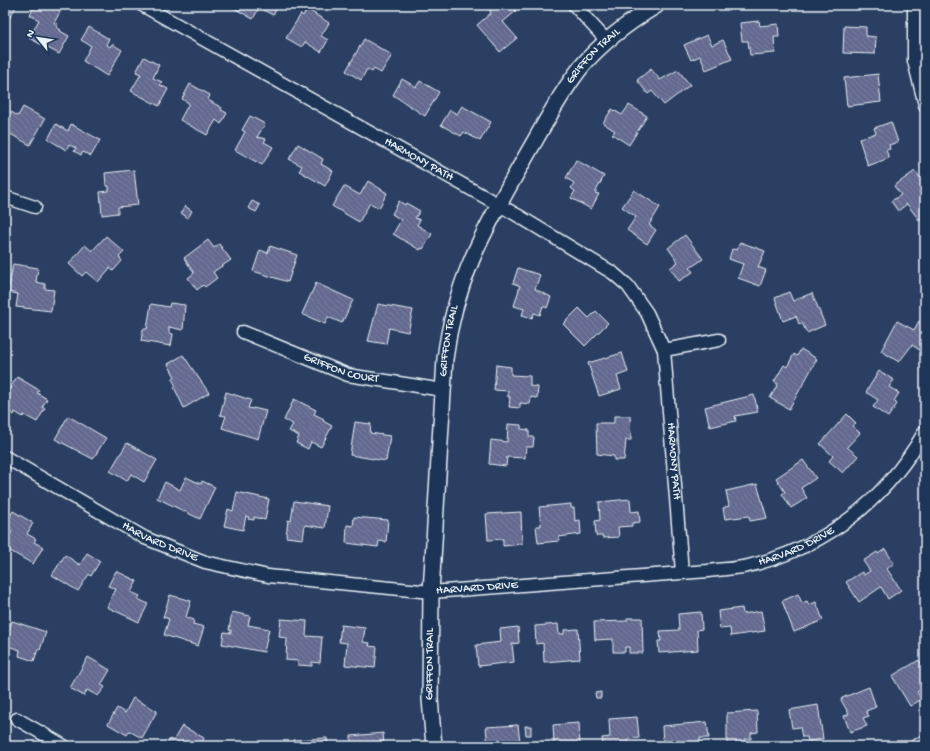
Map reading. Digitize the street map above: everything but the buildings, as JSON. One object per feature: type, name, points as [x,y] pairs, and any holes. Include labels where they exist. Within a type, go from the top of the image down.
[{"type":"street","name":"HARMONY PATH","points":[[142,5],[498,205],[613,273],[639,299],[655,328],[664,350],[682,572]]},
{"type":"street","points":[[574,5],[606,41]]},
{"type":"street","name":"GRIFFON TRAIL","points":[[434,746],[430,699],[431,592],[443,390],[449,328],[458,295],[473,253],[498,205],[565,89],[583,65],[606,41],[657,5]]},
{"type":"street","points":[[914,5],[914,61],[925,105]]},
{"type":"street","points":[[5,197],[35,207]]},
{"type":"street","name":"GRIFFON COURT","points":[[243,332],[348,375],[443,390]]},
{"type":"street","points":[[664,350],[719,340]]},
{"type":"street","name":"HARVARD DRIVE","points":[[5,457],[145,538],[205,562],[268,576],[431,592],[746,566],[783,556],[808,545],[854,516],[880,494],[923,438]]},
{"type":"street","points":[[17,719],[64,746]]},
{"type":"street","points":[[916,746],[925,741]]}]
